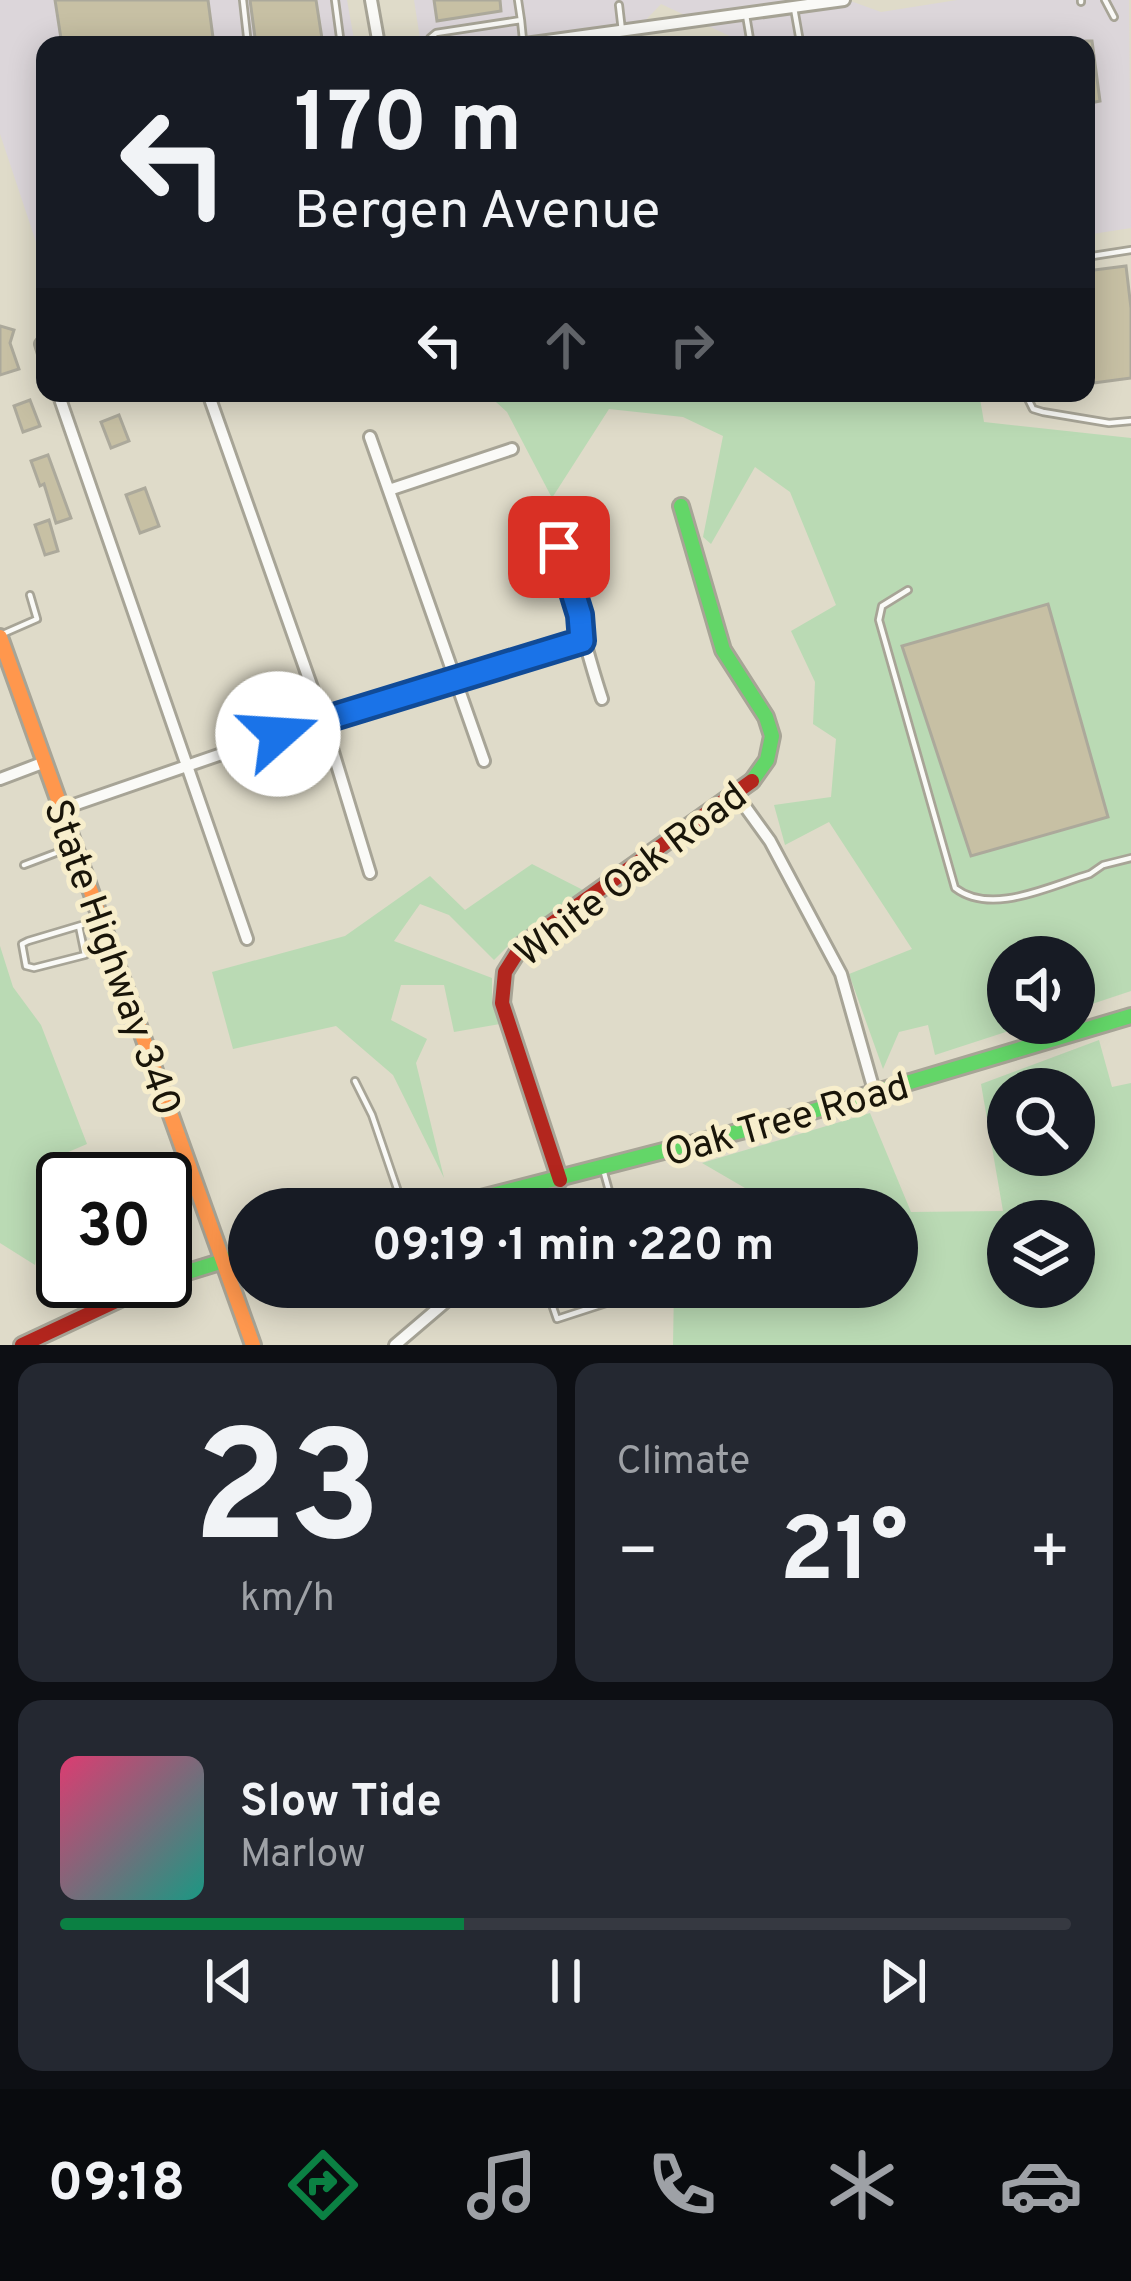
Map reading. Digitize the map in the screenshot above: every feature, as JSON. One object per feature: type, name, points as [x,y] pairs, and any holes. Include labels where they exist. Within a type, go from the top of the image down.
[{"type":"street","points":[[371,0],[377,36]]},
{"type":"street","points":[[604,36],[844,0]]},
{"type":"street","points":[[61,402],[247,939]]},
{"type":"street","points":[[211,402],[323,718],[370,873]]},
{"type":"street","points":[[370,437],[484,761]]},
{"type":"street","points":[[389,490],[512,448]]},
{"type":"street","name":"White Oak Road","points":[[560,1180],[502,1004],[500,983],[507,962],[522,945],[755,779],[767,760],[772,736],[766,717],[724,650],[681,506]]},
{"type":"street","points":[[559,547],[580,615],[582,641],[602,698]]},
{"type":"street","name":"State Highway 340","points":[[0,636],[253,1345]]},
{"type":"street","points":[[62,809],[323,718],[582,641]]},
{"type":"street","points":[[0,779],[44,762]]},
{"type":"street","points":[[736,794],[770,841],[841,974],[875,1094]]},
{"type":"street","name":"Oak Tree Road","points":[[529,1188],[875,1094],[1131,1016]]},
{"type":"street","points":[[192,1270],[228,1258]]},
{"type":"street","points":[[22,1345],[102,1308]]},
{"type":"street","points":[[395,1345],[438,1308]]},
{"type":"lane","points":[[243,0],[247,36]]},
{"type":"lane","points":[[335,0],[340,36]]},
{"type":"lane","points":[[518,0],[520,36]]},
{"type":"lane","points":[[1106,0],[1114,17]]},
{"type":"lane","points":[[619,4],[622,31]]},
{"type":"lane","points":[[794,8],[799,36]]},
{"type":"lane","points":[[746,14],[750,36]]},
{"type":"lane","points":[[432,36],[520,20]]},
{"type":"lane","points":[[1095,256],[1131,250]]},
{"type":"lane","points":[[1030,402],[1043,412],[1109,423],[1131,421]]},
{"type":"lane","points":[[908,590],[882,606],[879,620],[955,888],[970,900],[996,901],[1131,858]]},
{"type":"lane","points":[[0,636],[37,620],[30,595]]},
{"type":"lane","points":[[24,865],[75,846]]},
{"type":"lane","points":[[79,926],[85,955],[26,966],[22,944],[101,919]]},
{"type":"lane","points":[[355,1081],[397,1188]]},
{"type":"lane","points":[[603,1169],[608,1188]]},
{"type":"lane","points":[[553,1308],[557,1319],[591,1308]]},
{"type":"shaded area","points":[[0,0],[347,0],[353,36],[36,36],[36,242],[0,134]]},
{"type":"shaded area","points":[[414,0],[848,0],[881,12],[957,0],[1129,0],[1131,228],[1095,234],[1095,36],[730,36],[661,4],[631,36],[420,36]]},
{"type":"green space","points":[[496,402],[981,402],[984,422],[1131,438],[1131,991],[1095,1003],[1095,936],[987,936],[987,1038],[935,1055],[928,1025],[899,1032],[883,1069],[849,974],[912,949],[829,822],[785,845],[774,805],[831,797],[836,739],[813,724],[815,682],[791,631],[836,605],[790,492],[755,467],[711,544],[703,537],[723,436],[683,417],[609,409],[552,498],[507,412]]},
{"type":"green space","points":[[532,864],[583,890],[494,960],[449,915],[420,904],[394,941],[492,978],[492,1004],[500,1024],[454,1032],[444,985],[401,985],[391,1020],[427,1039],[416,1063],[444,1178],[393,1075],[336,1026],[233,1049],[212,972],[345,936],[430,876],[465,910]]},
{"type":"green space","points":[[0,946],[13,987],[41,1025],[87,1144],[68,1152],[36,1152],[35,1265],[0,1243]]},
{"type":"green space","points":[[1099,1040],[1112,1087],[1131,1083],[1131,1345],[673,1345],[674,1308],[918,1308],[918,1212],[987,1211],[987,1308],[1095,1308],[1095,1200],[1001,1200],[997,1176],[1095,1176],[1095,1068],[1024,1068]]},
{"type":"green space","points":[[987,1082],[987,1119],[981,1084]]},
{"type":"green space","points":[[870,1113],[901,1188],[745,1188],[702,1163]]},
{"type":"building","points":[[55,0],[208,0],[213,36],[61,36]]},
{"type":"building","points":[[250,0],[316,0],[322,36],[255,36]]},
{"type":"building","points":[[434,0],[500,0],[501,11],[437,21]]},
{"type":"building","points":[[1095,64],[1100,101],[1095,102]]},
{"type":"building","points":[[1126,266],[1131,378],[1095,383],[1095,270]]},
{"type":"building","points":[[0,326],[14,330],[10,343],[19,369],[0,375]]},
{"type":"building","points":[[30,400],[40,426],[23,432],[14,406]]},
{"type":"building","points":[[119,415],[129,441],[111,448],[101,422]]},
{"type":"building","points":[[48,455],[71,518],[56,523],[31,461]]},
{"type":"building","points":[[145,488],[159,526],[140,533],[126,495]]},
{"type":"building","points":[[49,520],[58,551],[45,555],[35,525]]},
{"type":"building","points":[[1048,604],[1108,817],[971,856],[902,646]]},
{"type":"traffic: fast","points":[[681,506],[723,650],[766,717],[772,736],[767,760],[752,781]]},
{"type":"traffic: fast","points":[[520,1188],[776,1122],[1131,1016]]},
{"type":"traffic: fast","points":[[192,1271],[228,1260]]},
{"type":"traffic: slow","points":[[0,637],[253,1345]]},
{"type":"traffic: jam","points":[[560,1180],[502,1003],[505,972],[522,945],[752,781]]},
{"type":"traffic: jam","points":[[22,1345],[101,1308]]},
{"type":"route","points":[[278,734],[582,641],[580,615],[559,547]]}]
